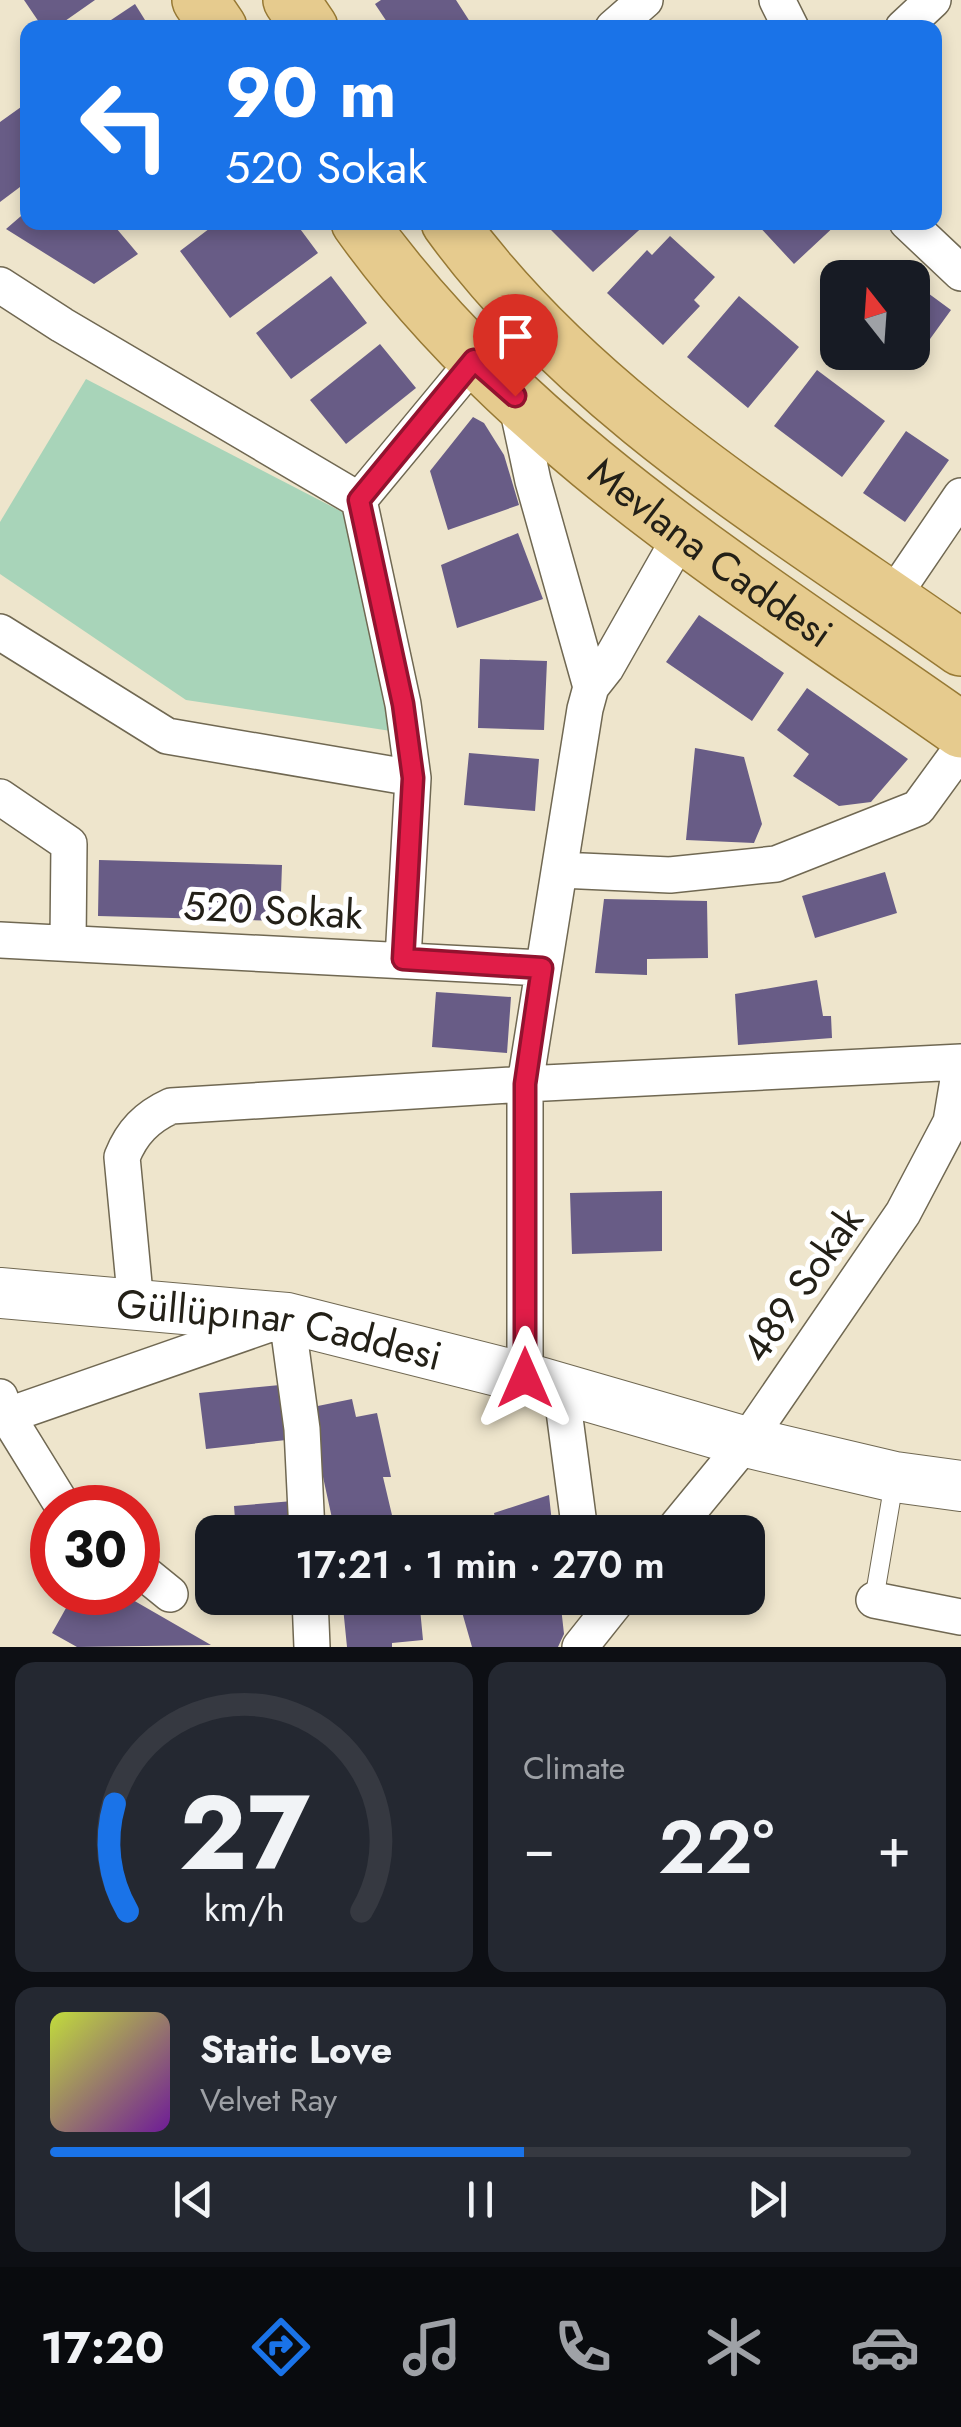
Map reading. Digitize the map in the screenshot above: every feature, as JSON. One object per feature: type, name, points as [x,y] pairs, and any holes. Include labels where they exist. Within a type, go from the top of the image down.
[{"type":"main road","name":"Mevlana Caddesi","points":[[365,230],[474,360],[573,447],[682,534],[961,730]]},
{"type":"main road","name":"Mevlana Caddesi","points":[[457,230],[538,326],[638,417],[961,648]]},
{"type":"street","points":[[622,20],[645,0]]},
{"type":"street","points":[[912,20],[933,0]]},
{"type":"street","points":[[915,230],[961,273]]},
{"type":"street","points":[[0,285],[62,326],[359,500],[403,704],[413,778],[403,959]]},
{"type":"street","points":[[359,500],[474,360]]},
{"type":"street","points":[[515,396],[533,481],[591,687],[525,1084],[543,1383],[576,1515]]},
{"type":"street","points":[[891,598],[961,496]]},
{"type":"street","points":[[591,687],[606,668],[682,534]]},
{"type":"street","points":[[0,632],[166,736],[413,778]]},
{"type":"street","points":[[560,870],[670,875],[776,864],[918,808],[961,750]]},
{"type":"street","points":[[0,797],[70,844],[68,943]]},
{"type":"street","name":"520 Sokak","points":[[0,940],[542,968]]},
{"type":"street","points":[[136,1305],[122,1157],[135,1132],[158,1112],[186,1103],[961,1062]]},
{"type":"street","name":"489 Sokak","points":[[686,1515],[746,1442],[903,1213],[952,1122],[961,1062]]},
{"type":"street","name":"Güllüpınar Caddesi","points":[[0,1293],[287,1318],[543,1383],[746,1442],[894,1477],[961,1486]]},
{"type":"street","points":[[50,1485],[2,1409],[287,1318],[302,1428],[306,1515]]},
{"type":"street","points":[[160,1586],[170,1594]]},
{"type":"street","points":[[874,1600],[961,1617]]},
{"type":"street","points":[[311,1615],[312,1647]]},
{"type":"lane","points":[[874,1600],[894,1477]]},
{"type":"green space","points":[[86,379],[354,518],[391,731],[186,700],[0,574],[0,522]]},
{"type":"building","points":[[24,0],[95,0],[66,20],[38,20]]},
{"type":"building","points":[[381,0],[456,0],[469,20],[386,20],[375,4]]},
{"type":"building","points":[[135,4],[145,20],[111,20]]},
{"type":"building","points":[[20,108],[20,187],[0,202],[0,122]]},
{"type":"building","points":[[20,217],[20,230],[118,230],[138,254],[94,284],[6,229]]},
{"type":"building","points":[[208,230],[301,230],[318,253],[230,318],[180,251]]},
{"type":"building","points":[[551,230],[639,230],[593,272]]},
{"type":"building","points":[[762,230],[830,230],[794,264]]},
{"type":"building","points":[[670,236],[715,277],[694,300],[700,306],[663,345],[607,293],[647,250],[652,255]]},
{"type":"building","points":[[331,276],[367,323],[291,379],[256,333]]},
{"type":"building","points":[[930,295],[951,310],[930,339]]},
{"type":"building","points":[[739,296],[799,347],[748,408],[687,357]]},
{"type":"building","points":[[380,344],[416,388],[346,444],[310,400]]},
{"type":"building","points":[[817,370],[885,421],[842,477],[774,426]]},
{"type":"building","points":[[473,417],[484,423],[504,455],[519,505],[448,530],[430,471]]},
{"type":"building","points":[[906,431],[949,460],[905,522],[863,493]]},
{"type":"building","points":[[518,533],[543,599],[457,628],[441,565]]},
{"type":"building","points":[[699,615],[784,673],[752,721],[666,662]]},
{"type":"building","points":[[480,659],[547,661],[544,730],[478,728]]},
{"type":"building","points":[[807,688],[908,759],[871,802],[839,806],[793,776],[809,754],[777,730]]},
{"type":"building","points":[[695,748],[744,757],[762,824],[754,843],[686,840]]},
{"type":"building","points":[[469,753],[539,759],[535,811],[464,805]]},
{"type":"building","points":[[99,860],[282,865],[280,921],[98,916]]},
{"type":"building","points":[[885,872],[897,913],[815,938],[802,896]]},
{"type":"building","points":[[604,899],[707,901],[708,958],[647,959],[647,975],[595,973]]},
{"type":"building","points":[[817,980],[823,1016],[831,1016],[832,1038],[738,1045],[735,994]]},
{"type":"building","points":[[436,992],[511,997],[507,1053],[432,1047]]},
{"type":"building","points":[[662,1191],[662,1251],[572,1254],[570,1193]]},
{"type":"building","points":[[280,1385],[286,1440],[206,1449],[199,1393]]},
{"type":"building","points":[[352,1399],[356,1417],[377,1413],[391,1477],[383,1477],[392,1515],[331,1515],[308,1408]]},
{"type":"building","points":[[549,1495],[551,1515],[494,1513]]},
{"type":"building","points":[[293,1501],[294,1515],[235,1515],[234,1506]]},
{"type":"building","points":[[62,1615],[159,1615],[211,1645],[77,1647],[52,1633]]},
{"type":"building","points":[[344,1615],[421,1615],[423,1640],[392,1643],[392,1647],[347,1647]]},
{"type":"building","points":[[463,1615],[562,1615],[564,1634],[558,1647],[472,1647]]},
{"type":"route","points":[[515,396],[474,360],[359,500],[403,704],[413,778],[403,959],[542,968],[525,1084],[525,1378]]}]
